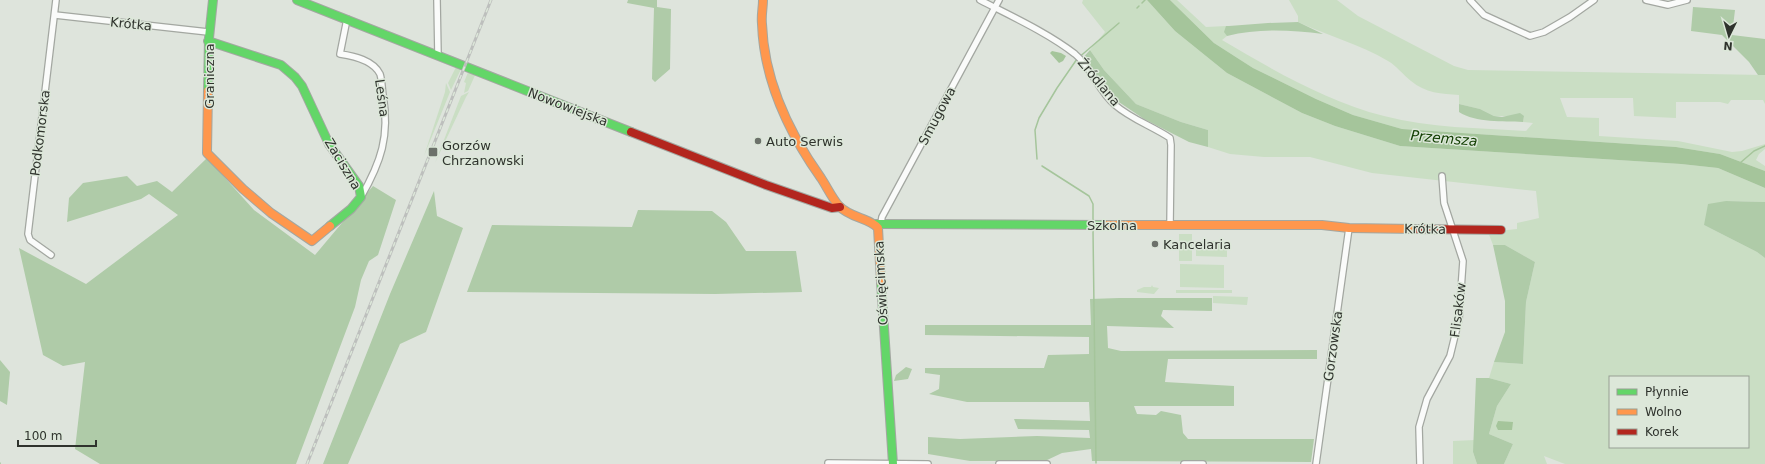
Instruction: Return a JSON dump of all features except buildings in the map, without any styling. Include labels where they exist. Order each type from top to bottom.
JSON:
[{"type":"street","name":"Podkomorska","points":[[51,255],[30,240],[28,234],[56,0]]},
{"type":"street","name":"Graniczna","points":[[207,153],[208,37],[213,0]]},
{"type":"street","name":"Nowowiejska","points":[[297,0],[766,185],[832,208],[840,207]]},
{"type":"street","points":[[437,0],[438,56]]},
{"type":"street","name":"Oświęcimska","points":[[763,0],[762,27],[769,70],[788,122],[816,173],[840,207],[851,215],[878,224],[893,464]]},
{"type":"street","name":"Źródlana","points":[[980,0],[1062,45],[1079,58],[1114,104],[1141,122],[1170,138],[1170,225]]},
{"type":"street","name":"Smugowa","points":[[878,224],[999,0]]},
{"type":"street","points":[[1470,0],[1484,15],[1530,36],[1544,32],[1594,0]]},
{"type":"street","points":[[1646,0],[1668,5],[1688,0]]},
{"type":"street","name":"Krótka","points":[[54,15],[208,37]]},
{"type":"street","name":"Leśna","points":[[347,19],[340,54],[355,56],[364,60],[380,74],[386,112],[385,143],[376,172],[361,197]]},
{"type":"street","name":"Zaciszna","points":[[207,153],[243,189],[271,213],[312,241],[351,209],[361,197],[359,186],[329,144],[302,86],[295,77],[281,65],[208,37]]},
{"type":"street","name":"Flisaków","points":[[1420,464],[1419,427],[1427,400],[1450,356],[1459,320],[1463,261],[1451,230],[1444,204],[1442,176]]},
{"type":"street","name":"Szkolna","points":[[878,224],[1322,225],[1349,228]]},
{"type":"street","name":"Krótka","points":[[1349,228],[1501,230]]},
{"type":"street","name":"Gorzowska","points":[[1316,464],[1349,228]]},
{"type":"street","points":[[828,463],[928,464]]},
{"type":"street","points":[[999,464],[1047,464]]},
{"type":"street","points":[[1184,464],[1203,464]]},
{"type":"shaded area","points":[[628,0],[657,0],[657,7],[671,9],[670,69],[655,82],[652,79],[654,8],[627,3]]},
{"type":"shaded area","points":[[1083,0],[1147,0],[1175,31],[1227,73],[1302,113],[1335,126],[1400,146],[1681,164],[1718,168],[1765,188],[1765,202],[1726,201],[1704,225],[1757,252],[1765,258],[1765,464],[1565,464],[1544,456],[1547,464],[1504,464],[1513,444],[1489,434],[1497,406],[1511,384],[1489,378],[1494,362],[1523,364],[1526,302],[1535,262],[1505,245],[1493,245],[1488,232],[1517,229],[1517,223],[1539,218],[1536,191],[1372,173],[1310,157],[1264,157],[1230,154],[1208,147],[1208,130],[1181,122],[1136,104],[1104,70],[1090,50],[1105,32],[1082,3]]},
{"type":"shaded area","points":[[1170,0],[1177,0],[1206,27],[1226,26],[1227,36],[1222,40],[1300,84],[1362,110],[1419,123],[1526,131],[1533,123],[1523,122],[1524,116],[1494,116],[1480,109],[1459,104],[1459,95],[1440,93],[1416,85],[1391,63],[1377,55],[1298,22],[1298,16],[1289,0],[1337,0],[1358,16],[1454,66],[1468,70],[1765,75],[1765,104],[1763,100],[1731,100],[1728,104],[1720,102],[1676,102],[1676,118],[1634,116],[1633,98],[1560,98],[1567,117],[1599,118],[1599,136],[1678,141],[1732,152],[1742,151],[1765,144],[1765,149],[1759,154],[1756,160],[1765,166],[1765,171],[1720,154],[1676,147],[1402,129],[1353,115],[1316,99],[1253,68],[1214,43]]},
{"type":"shaded area","points":[[1693,7],[1735,10],[1732,35],[1765,39],[1765,75],[1758,75],[1749,62],[1722,35],[1691,31]]},
{"type":"shaded area","points":[[1298,22],[1323,34],[1275,30],[1239,33],[1227,36],[1224,32],[1226,26]]},
{"type":"shaded area","points":[[1090,50],[1104,70],[1136,104],[1181,122],[1208,130],[1208,147],[1189,142],[1144,119],[1107,94],[1082,59]]},
{"type":"shaded area","points":[[457,65],[462,67],[451,90],[448,83]]},
{"type":"shaded area","points":[[469,70],[476,73],[468,91],[464,93],[466,83],[464,82]]},
{"type":"shaded area","points":[[446,83],[450,92],[424,156],[445,92]]},
{"type":"shaded area","points":[[469,92],[466,97],[435,163],[461,96]]},
{"type":"shaded area","points":[[1459,104],[1480,109],[1494,116],[1502,117],[1520,113],[1524,116],[1523,122],[1490,121],[1473,118],[1459,112]]},
{"type":"shaded area","points":[[207,158],[254,210],[315,255],[373,186],[396,200],[378,255],[369,261],[361,280],[355,307],[296,464],[100,464],[75,449],[85,362],[63,366],[43,355],[19,248],[86,284],[178,215],[149,194],[141,199],[67,222],[69,198],[83,183],[127,176],[137,186],[157,181],[172,192]]},
{"type":"shaded area","points":[[434,191],[437,216],[463,228],[426,332],[400,344],[348,464],[323,464],[390,294]]},
{"type":"shaded area","points":[[1726,201],[1765,202],[1765,258],[1757,252],[1704,225],[1708,204]]},
{"type":"shaded area","points":[[638,210],[712,211],[726,222],[746,251],[796,251],[802,292],[715,294],[467,292],[492,225],[632,227]]},
{"type":"shaded area","points":[[1179,234],[1192,234],[1192,261],[1179,261]]},
{"type":"shaded area","points":[[1196,241],[1227,241],[1227,257],[1196,256]]},
{"type":"shaded area","points":[[1493,245],[1505,245],[1535,262],[1526,302],[1523,364],[1494,362],[1505,332],[1505,301]]},
{"type":"shaded area","points":[[1180,264],[1224,265],[1224,288],[1180,287]]},
{"type":"shaded area","points":[[1152,285],[1153,287],[1159,288],[1154,294],[1137,292],[1137,290],[1144,287],[1151,287]]},
{"type":"shaded area","points":[[1176,290],[1232,290],[1232,293],[1176,293]]},
{"type":"shaded area","points":[[1213,296],[1248,297],[1247,305],[1213,303]]},
{"type":"shaded area","points":[[1212,298],[1212,311],[1163,310],[1161,316],[1174,328],[1107,326],[1108,348],[1121,351],[1317,350],[1317,359],[1168,359],[1165,382],[1234,386],[1234,406],[1134,406],[1137,414],[1156,415],[1161,411],[1181,415],[1183,433],[1188,439],[1314,439],[1311,462],[1092,461],[1091,449],[1062,453],[1045,461],[970,461],[928,454],[928,437],[960,439],[1037,436],[1090,438],[1089,430],[1018,429],[1014,419],[1090,421],[1089,402],[967,402],[929,394],[939,389],[940,375],[925,373],[925,368],[1044,368],[1048,355],[1089,354],[1089,337],[925,335],[925,325],[1091,325],[1090,299]]},
{"type":"shaded area","points":[[0,360],[10,372],[7,405],[0,401]]},
{"type":"shaded area","points":[[906,367],[912,369],[908,379],[894,381],[896,375]]},
{"type":"shaded area","points":[[1476,378],[1489,378],[1511,384],[1497,406],[1489,434],[1513,444],[1504,464],[1477,464],[1473,452]]},
{"type":"shaded area","points":[[1475,440],[1473,452],[1477,464],[1453,464],[1453,441]]},
{"type":"water","name":"Przemsza","points":[[1147,0],[1170,0],[1214,43],[1253,68],[1316,99],[1353,115],[1402,129],[1676,147],[1720,154],[1765,171],[1765,188],[1718,168],[1681,164],[1400,146],[1335,126],[1302,113],[1227,73],[1175,31]]},
{"type":"water","points":[[1052,51],[1066,56],[1063,61],[1059,63],[1050,53]]},
{"type":"water","points":[[1498,421],[1513,422],[1512,430],[1498,430],[1496,426]]},
{"type":"waterway","points":[[1142,3],[1145,0]]},
{"type":"waterway","points":[[1037,159],[1035,130],[1039,118],[1057,88],[1077,59],[1119,23]]},
{"type":"waterway","points":[[1740,163],[1754,151],[1765,146]]},
{"type":"waterway","points":[[1042,166],[1089,196],[1093,204],[1093,221]]},
{"type":"waterway","points":[[1093,230],[1096,463]]},
{"type":"railway","points":[[307,464],[491,0]]},
{"type":"traffic: fast","points":[[208,91],[209,38],[213,0]]},
{"type":"traffic: fast","points":[[297,0],[631,132]]},
{"type":"traffic: fast","points":[[208,41],[281,65],[295,77],[302,86],[329,144],[359,186],[361,197],[351,209],[330,226]]},
{"type":"traffic: fast","points":[[875,224],[1107,225]]},
{"type":"traffic: fast","points":[[881,282],[893,464]]},
{"type":"traffic: slow","points":[[763,0],[762,21],[764,45],[773,85],[780,105],[809,161],[836,203],[849,213],[870,222],[878,228],[881,282]]},
{"type":"traffic: slow","points":[[208,91],[207,153],[243,189],[271,213],[312,241],[330,226]]},
{"type":"traffic: slow","points":[[1107,225],[1322,225],[1349,228],[1417,229]]},
{"type":"traffic: jam","points":[[631,132],[766,185],[832,208],[840,207]]},
{"type":"traffic: jam","points":[[1417,229],[1501,230]]},
{"type":"place","name":"Auto Serwis","points":[[758,141]]},
{"type":"place","name":"Gorzów Chrzanowski","points":[[433,152]]},
{"type":"place","name":"Kancelaria","points":[[1155,244]]}]
